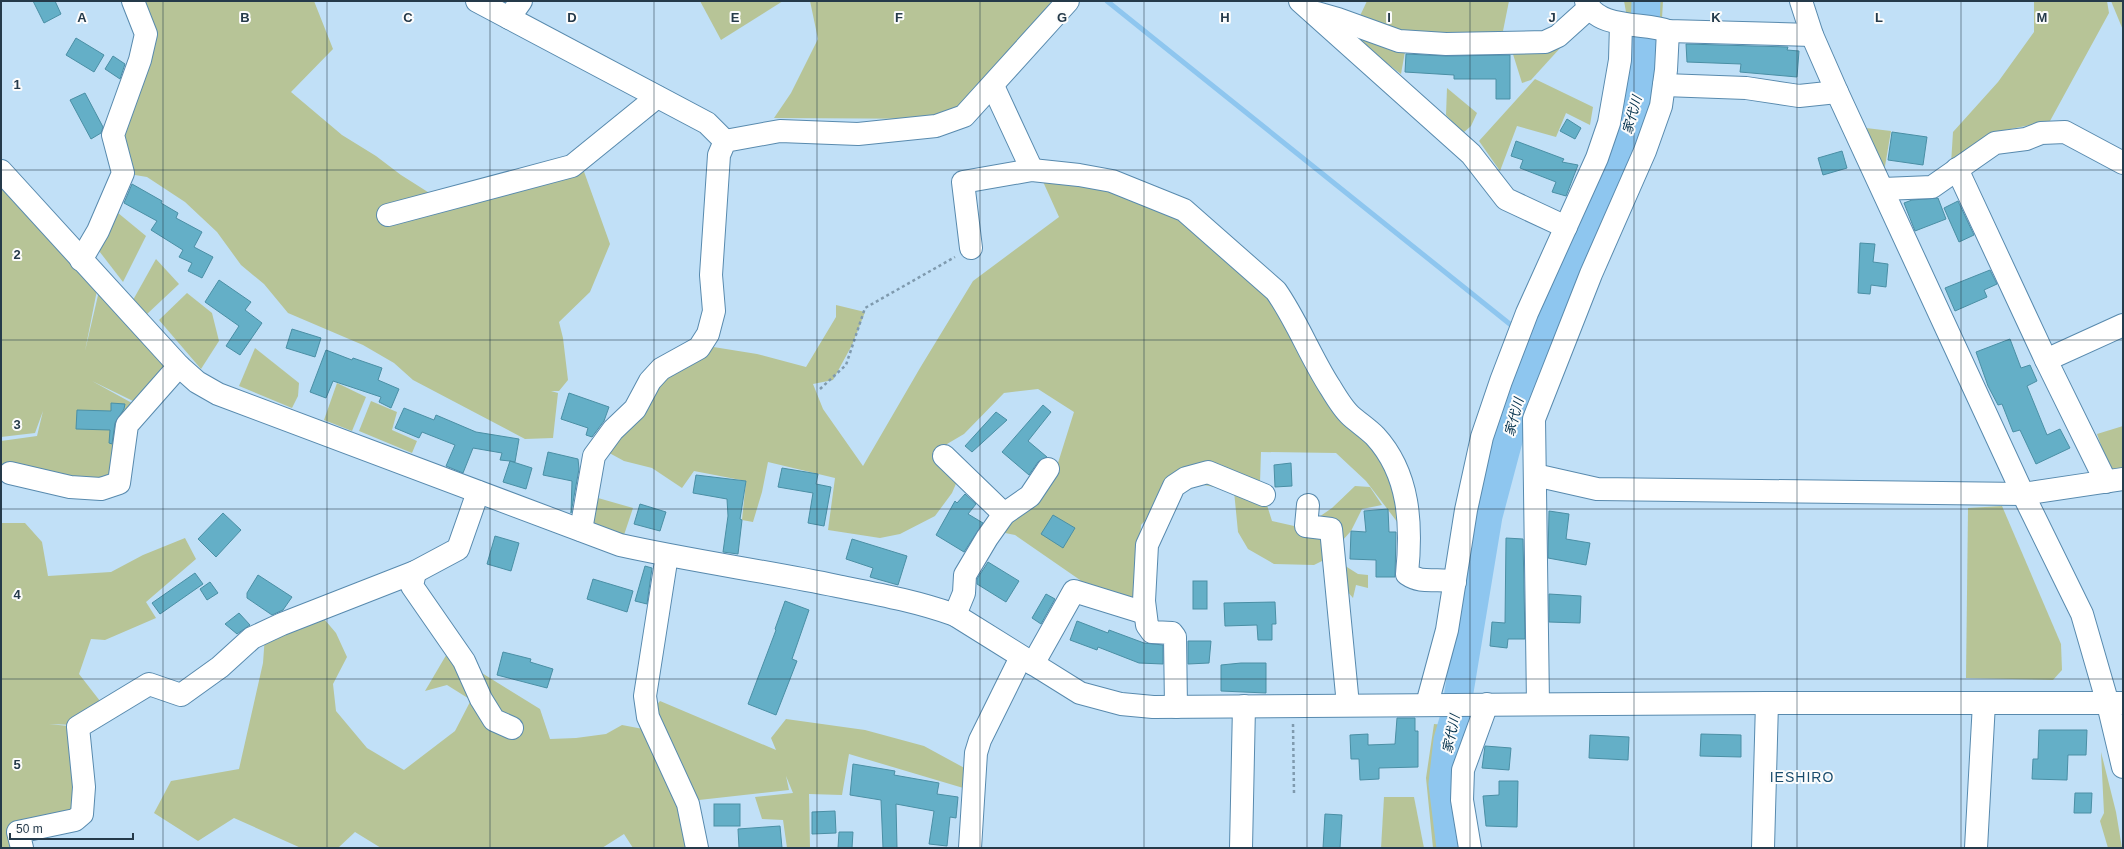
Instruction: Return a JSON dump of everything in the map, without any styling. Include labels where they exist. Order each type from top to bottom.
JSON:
[{"type":"street","points":[[81,260],[98,231],[123,173],[113,135],[140,60],[146,34],[133,1]]},
{"type":"street","points":[[477,1],[515,9],[657,97],[706,123],[725,141]]},
{"type":"street","points":[[725,141],[780,131],[858,134],[936,126],[964,116],[993,86],[1067,1]]},
{"type":"street","points":[[1801,1],[1812,35],[1837,92],[2024,494],[2082,614],[2116,704],[2123,767]]},
{"type":"street","points":[[1306,6],[1398,41],[1446,44],[1545,42],[1558,36],[1587,5],[1607,19],[1627,25],[1664,30],[1812,35]]},
{"type":"street","points":[[1306,6],[1471,154],[1506,199],[1566,227]]},
{"type":"street","points":[[1432,704],[1447,630],[1466,510],[1482,437],[1501,381],[1527,313],[1597,158],[1609,123],[1627,25]]},
{"type":"street","points":[[1538,704],[1534,418],[1591,274],[1645,151],[1661,106],[1664,85],[1664,30]]},
{"type":"street","points":[[1664,85],[1746,88],[1800,96],[1837,92]]},
{"type":"street","points":[[993,86],[1032,170]]},
{"type":"street","points":[[388,216],[572,166],[657,97]]},
{"type":"street","points":[[1883,189],[1932,187],[1995,143],[2026,139],[2041,133],[2065,132],[2123,163]]},
{"type":"street","points":[[581,530],[594,456],[613,430],[635,409],[650,380],[664,366],[700,348],[708,334],[714,311],[712,276],[719,155],[725,141]]},
{"type":"street","points":[[1535,474],[1596,489],[2024,494],[2114,481],[2046,360],[1957,169]]},
{"type":"street","points":[[971,248],[963,182],[1032,170],[1079,175],[1112,181],[1184,210],[1276,291],[1287,307],[1330,387],[1350,415],[1375,436],[1389,456],[1402,480],[1408,508],[1410,549],[1408,574],[1417,580],[1445,579],[1455,582]]},
{"type":"street","points":[[1,171],[179,366],[197,382],[218,394],[620,544],[667,555],[922,603],[955,615],[1067,686],[1093,698],[1121,704],[1176,707],[1432,704],[2116,704]]},
{"type":"street","points":[[2046,360],[2123,325]]},
{"type":"street","points":[[10,473],[70,487],[101,488],[119,483],[127,425],[179,366]]},
{"type":"street","points":[[944,456],[1004,514]]},
{"type":"street","points":[[955,615],[964,593],[965,575],[987,538],[1004,514],[1030,496],[1048,469]]},
{"type":"street","points":[[1176,707],[1176,637],[1172,633],[1152,632],[1147,625],[1144,601],[1147,545],[1174,486],[1186,478],[1208,472],[1264,495]]},
{"type":"street","points":[[22,848],[18,832],[75,820],[82,814],[84,787],[78,727],[149,684],[181,695],[220,666],[252,638],[415,572],[458,549],[478,492]]},
{"type":"street","points":[[1308,504],[1306,526],[1330,529],[1348,705]]},
{"type":"street","points":[[667,555],[645,696],[648,717],[688,804],[697,848]]},
{"type":"street","points":[[415,572],[412,586],[464,661],[494,720],[512,728]]},
{"type":"street","points":[[970,848],[976,754],[980,740],[1027,660],[1074,591],[1146,613]]},
{"type":"street","points":[[1763,848],[1767,703]]},
{"type":"street","points":[[1470,848],[1462,800],[1463,770],[1481,704]]},
{"type":"street","points":[[1976,848],[1984,704]]},
{"type":"street","points":[[1241,848],[1244,706]]},
{"type":"path","points":[[820,389],[846,365],[865,308],[971,248]]},
{"type":"path","points":[[1292,705],[1294,793]]},
{"type":"green space","points":[[136,1],[314,1],[333,49],[291,92],[342,135],[376,156],[401,175],[442,201],[582,166],[610,244],[590,292],[559,322],[563,338],[568,380],[559,391],[551,391],[558,393],[553,438],[525,439],[413,380],[394,363],[363,345],[288,313],[264,284],[241,265],[217,232],[185,202],[147,177],[123,173],[113,135],[146,34]]},
{"type":"green space","points":[[700,1],[783,1],[721,40]]},
{"type":"green space","points":[[810,1],[1050,1],[1054,4],[955,119],[774,118],[791,93],[818,39]]},
{"type":"green space","points":[[1367,1],[1509,1],[1502,36],[1408,39],[1358,20]]},
{"type":"green space","points":[[1624,1],[1663,1],[1662,19],[1630,34]]},
{"type":"green space","points":[[2034,1],[2107,1],[2109,13],[2050,121],[1991,133],[1951,164],[1953,132],[1998,82],[2034,32]]},
{"type":"green space","points":[[2111,1],[2123,1],[2123,30]]},
{"type":"green space","points":[[1332,22],[1406,46],[1401,74]]},
{"type":"green space","points":[[1582,24],[1531,80],[1522,83],[1512,51]]},
{"type":"green space","points":[[1535,79],[1593,107],[1590,125],[1566,113],[1556,137],[1517,126],[1500,171],[1479,141]]},
{"type":"green space","points":[[1447,88],[1477,113],[1471,126],[1463,133],[1446,115]]},
{"type":"green space","points":[[1866,128],[1891,131],[1884,172]]},
{"type":"green space","points":[[1040,175],[1129,188],[1184,210],[1253,275],[1402,480],[1398,523],[1366,481],[1336,453],[1261,452],[1260,483],[1272,521],[1303,528],[1332,508],[1355,486],[1370,487],[1382,505],[1362,509],[1351,531],[1326,559],[1314,565],[1274,564],[1248,549],[1238,532],[1234,491],[1194,483],[1187,477],[1141,525],[1137,605],[1083,588],[1080,580],[1015,535],[1000,532],[1057,466],[1074,412],[1038,389],[1004,393],[964,434],[947,444],[948,452],[961,472],[952,493],[935,516],[900,534],[880,538],[828,530],[835,478],[768,462],[762,492],[753,522],[742,520],[746,481],[694,471],[682,488],[652,468],[624,461],[602,449],[640,401],[701,345],[757,354],[806,367],[836,317],[836,305],[865,312],[852,345],[833,380],[813,384],[823,409],[863,466],[973,281],[1059,217]]},
{"type":"green space","points":[[1,181],[98,285],[85,351],[99,291],[105,302],[168,368],[133,401],[92,381],[141,408],[119,483],[1,473],[1,441],[37,436],[43,411],[35,433],[1,437]]},
{"type":"green space","points":[[112,208],[146,236],[123,282],[96,247]]},
{"type":"green space","points":[[156,259],[179,284],[146,315],[133,300]]},
{"type":"green space","points":[[187,293],[212,313],[219,341],[201,369],[159,320]]},
{"type":"green space","points":[[255,348],[299,383],[298,396],[292,408],[239,386]]},
{"type":"green space","points":[[337,383],[366,397],[352,431],[324,420]]},
{"type":"green space","points":[[371,401],[397,412],[392,430],[417,441],[412,453],[359,431]]},
{"type":"green space","points":[[2123,426],[2123,469],[2110,471],[2097,434]]},
{"type":"green space","points":[[598,498],[633,508],[624,535],[591,527]]},
{"type":"green space","points":[[2002,506],[2061,644],[2062,670],[2053,680],[1966,678],[1968,508]]},
{"type":"green space","points":[[1,523],[25,523],[42,542],[48,576],[111,572],[143,555],[185,538],[196,559],[146,602],[156,618],[105,640],[91,639],[79,674],[107,710],[75,725],[49,724],[78,727],[85,814],[18,832],[22,848],[1,848]]},
{"type":"green space","points":[[1339,562],[1358,574],[1368,575],[1368,588],[1356,585],[1353,598],[1341,584]]},
{"type":"green space","points":[[319,613],[336,633],[347,657],[333,684],[336,711],[367,748],[404,770],[455,731],[471,700],[447,685],[425,691],[448,652],[540,709],[550,739],[576,738],[606,734],[622,725],[643,729],[683,803],[691,848],[633,848],[624,834],[602,848],[381,848],[355,832],[338,848],[301,848],[234,818],[198,841],[154,813],[171,781],[239,769],[263,663],[265,635]]},
{"type":"green space","points":[[660,701],[776,750],[771,738],[786,719],[865,730],[924,746],[970,771],[970,790],[849,754],[842,795],[809,794],[810,848],[787,848],[783,820],[762,819],[755,797],[793,793],[786,776],[789,790],[699,800],[679,768],[653,709]]},
{"type":"green space","points":[[1434,724],[1444,725],[1443,764],[1458,770],[1459,848],[1433,848],[1426,778]]},
{"type":"green space","points":[[2101,752],[2116,812],[2122,848],[2108,848],[2100,821],[2104,813]]},
{"type":"green space","points":[[1384,797],[1414,797],[1424,848],[1381,848]]},
{"type":"building","points":[[33,1],[55,1],[61,14],[44,23]]},
{"type":"building","points":[[76,38],[104,55],[94,72],[66,55]]},
{"type":"building","points":[[1686,44],[1788,47],[1787,50],[1799,51],[1797,77],[1740,72],[1741,64],[1687,62]]},
{"type":"building","points":[[1406,54],[1446,56],[1510,55],[1510,99],[1496,99],[1496,79],[1454,79],[1454,75],[1405,72]]},
{"type":"building","points":[[113,56],[125,64],[120,79],[105,69]]},
{"type":"building","points":[[85,93],[103,127],[101,133],[91,139],[70,100]]},
{"type":"building","points":[[1567,119],[1581,128],[1575,139],[1560,131]]},
{"type":"building","points":[[1892,132],[1927,137],[1923,165],[1888,160]]},
{"type":"building","points":[[1516,141],[1564,159],[1562,162],[1578,165],[1566,196],[1552,192],[1556,182],[1520,168],[1523,160],[1511,156]]},
{"type":"building","points":[[1842,151],[1847,168],[1823,175],[1818,158]]},
{"type":"building","points":[[132,184],[162,201],[161,203],[178,213],[176,218],[202,232],[194,247],[213,257],[202,278],[188,271],[192,263],[179,257],[183,250],[151,230],[157,221],[124,203]]},
{"type":"building","points":[[1938,198],[1946,219],[1915,231],[1904,203],[1912,200]]},
{"type":"building","points":[[1958,201],[1974,235],[1959,242],[1944,208]]},
{"type":"building","points":[[1860,243],[1875,244],[1873,262],[1888,264],[1886,287],[1871,285],[1870,294],[1858,293]]},
{"type":"building","points":[[1990,270],[1997,284],[1984,290],[1987,297],[1955,311],[1945,288]]},
{"type":"building","points":[[219,280],[251,302],[245,310],[262,323],[240,355],[226,346],[239,326],[205,302]]},
{"type":"building","points":[[292,329],[321,338],[315,357],[286,348]]},
{"type":"building","points":[[2010,339],[2021,368],[2030,365],[2037,381],[2027,386],[2047,435],[2060,429],[2070,448],[2036,464],[2020,430],[2013,432],[2002,404],[1998,405],[1988,386],[1976,352]]},
{"type":"building","points":[[326,350],[352,360],[353,358],[382,368],[378,380],[399,389],[391,408],[379,402],[381,397],[333,381],[326,398],[310,392]]},
{"type":"building","points":[[569,393],[609,407],[604,421],[592,437],[586,435],[588,428],[561,419]]},
{"type":"building","points":[[111,403],[125,404],[124,409],[115,423],[112,444],[109,443],[110,430],[76,429],[77,410],[111,411]]},
{"type":"building","points":[[1043,405],[1051,412],[1028,441],[1047,457],[1038,462],[1029,475],[1002,452]]},
{"type":"building","points":[[404,408],[434,420],[436,415],[476,432],[519,439],[515,462],[500,460],[502,453],[473,448],[463,473],[446,466],[455,445],[422,432],[419,438],[395,428]]},
{"type":"building","points":[[996,412],[1007,420],[972,452],[965,446]]},
{"type":"building","points":[[548,452],[578,459],[579,469],[571,513],[572,481],[543,475]]},
{"type":"building","points":[[510,461],[532,468],[526,489],[503,482]]},
{"type":"building","points":[[1291,463],[1292,486],[1275,487],[1274,465]]},
{"type":"building","points":[[782,468],[818,474],[816,484],[831,487],[824,526],[808,523],[813,493],[778,487]]},
{"type":"building","points":[[696,475],[746,481],[740,519],[742,520],[738,554],[723,552],[728,516],[727,499],[693,493]]},
{"type":"building","points":[[965,494],[976,504],[968,514],[983,523],[964,552],[936,535],[955,501],[957,503]]},
{"type":"building","points":[[640,504],[666,512],[660,531],[634,524]]},
{"type":"building","points":[[1388,509],[1389,532],[1396,532],[1395,577],[1376,577],[1376,560],[1350,559],[1351,531],[1366,532],[1364,511]]},
{"type":"building","points":[[1549,511],[1569,514],[1566,539],[1590,543],[1586,565],[1548,558]]},
{"type":"building","points":[[223,513],[241,530],[216,557],[198,539]]},
{"type":"building","points":[[1053,515],[1075,528],[1063,548],[1041,534]]},
{"type":"building","points":[[495,536],[519,543],[511,571],[487,564]]},
{"type":"building","points":[[1506,538],[1523,539],[1525,639],[1508,639],[1507,648],[1490,646],[1492,622],[1505,623]]},
{"type":"building","points":[[852,539],[907,556],[898,585],[870,577],[873,568],[846,559]]},
{"type":"building","points":[[988,562],[1019,581],[1006,602],[977,584],[977,579]]},
{"type":"building","points":[[645,566],[652,568],[647,604],[635,601]]},
{"type":"building","points":[[195,573],[203,584],[160,614],[152,603]]},
{"type":"building","points":[[258,575],[292,597],[283,610],[272,615],[247,598],[247,593]]},
{"type":"building","points":[[593,579],[633,591],[627,612],[587,599]]},
{"type":"building","points":[[1193,581],[1207,581],[1207,609],[1193,609]]},
{"type":"building","points":[[210,582],[218,593],[207,600],[200,589]]},
{"type":"building","points":[[1046,594],[1055,599],[1041,624],[1032,618]]},
{"type":"building","points":[[1549,594],[1581,596],[1580,623],[1549,622]]},
{"type":"building","points":[[785,601],[809,610],[792,659],[797,661],[776,715],[748,704],[776,630],[775,629]]},
{"type":"building","points":[[1275,602],[1276,624],[1272,624],[1272,640],[1258,640],[1257,625],[1225,626],[1224,603]]},
{"type":"building","points":[[239,613],[250,625],[237,634],[225,624]]},
{"type":"building","points":[[1077,621],[1108,633],[1109,630],[1144,643],[1163,645],[1163,664],[1139,663],[1098,647],[1097,650],[1070,640]]},
{"type":"building","points":[[1188,641],[1211,641],[1209,663],[1188,664]]},
{"type":"building","points":[[503,652],[531,659],[530,662],[553,669],[547,688],[497,675]]},
{"type":"building","points":[[1266,663],[1266,693],[1221,691],[1221,665]]},
{"type":"building","points":[[1397,718],[1415,718],[1415,731],[1418,731],[1418,767],[1379,768],[1379,779],[1360,780],[1359,759],[1351,759],[1350,735],[1368,734],[1368,745],[1395,744]]},
{"type":"building","points":[[2039,730],[2087,730],[2086,755],[2068,755],[2067,780],[2032,779],[2033,759],[2038,759]]},
{"type":"building","points":[[1701,734],[1741,735],[1741,757],[1700,756]]},
{"type":"building","points":[[1590,735],[1629,737],[1628,760],[1589,758]]},
{"type":"building","points":[[1485,746],[1511,748],[1509,770],[1482,768]]},
{"type":"building","points":[[853,764],[895,771],[894,775],[939,783],[937,794],[958,797],[956,818],[950,817],[947,846],[929,844],[934,811],[896,804],[897,848],[883,848],[881,800],[850,795]]},
{"type":"building","points":[[1499,781],[1518,781],[1517,827],[1486,826],[1483,796],[1499,795]]},
{"type":"building","points":[[2075,793],[2092,793],[2091,813],[2074,813]]},
{"type":"building","points":[[714,804],[740,804],[740,826],[714,826]]},
{"type":"building","points":[[835,811],[836,833],[812,834],[812,812]]},
{"type":"building","points":[[1325,814],[1342,815],[1340,848],[1323,848]]},
{"type":"building","points":[[780,826],[782,848],[739,848],[738,829]]},
{"type":"building","points":[[839,832],[853,832],[852,848],[838,848]]},
{"type":"waterway","points":[[1107,1],[1511,325]]},
{"type":"waterway","name":"家代川","points":[[1451,848],[1443,784],[1448,740],[1455,716],[1488,516],[1521,392],[1541,339],[1623,146],[1639,94],[1644,55],[1646,1]]},
{"type":"waterway","points":[[1529,335],[1541,339]]},
{"type":"district","name":"IESHIRO","points":[[1802,777]]}]
